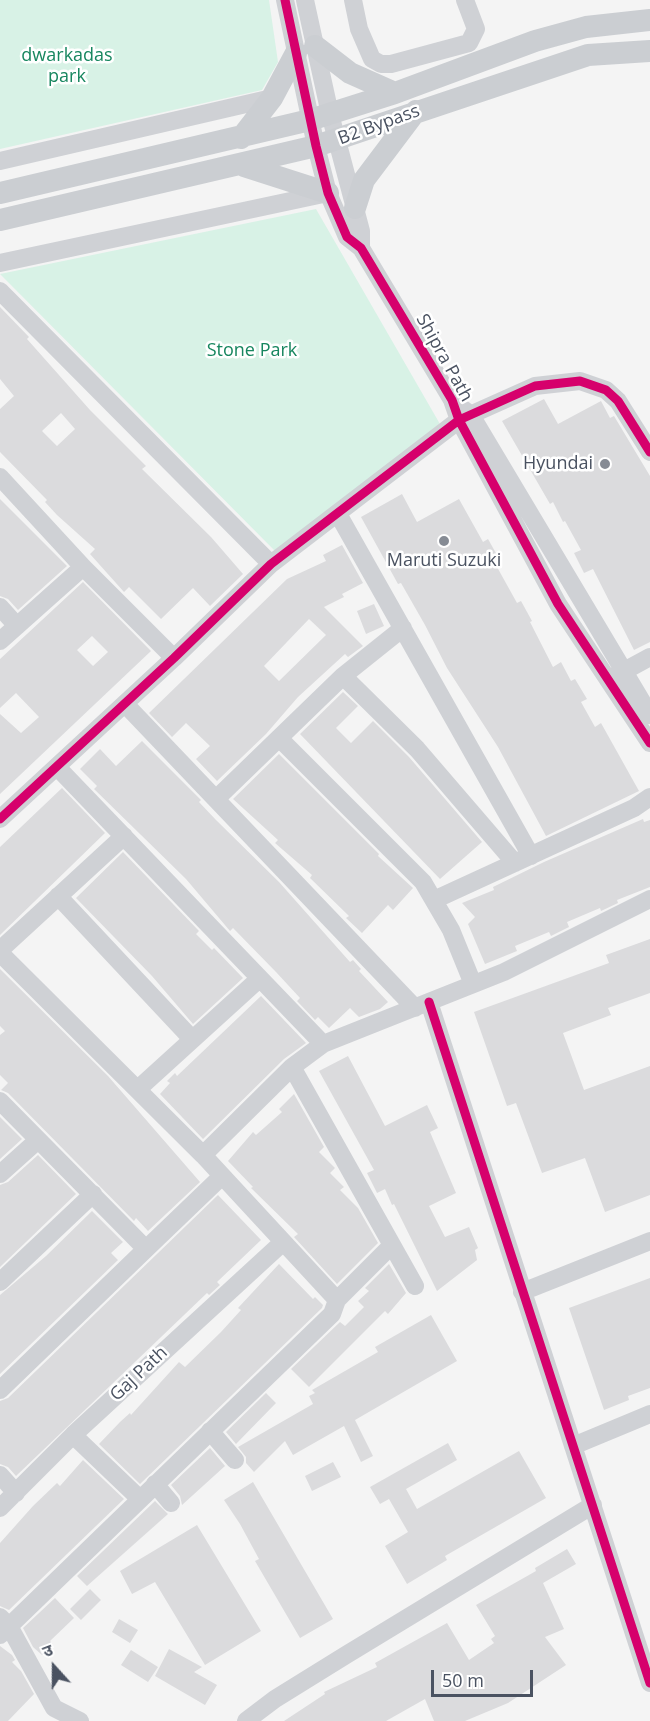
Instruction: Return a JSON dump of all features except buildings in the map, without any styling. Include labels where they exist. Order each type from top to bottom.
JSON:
[{"type":"main road","points":[[0,193],[241,138],[320,117],[395,93],[535,41],[586,27],[650,20]]},
{"type":"main road","points":[[241,138],[305,50],[395,93]]},
{"type":"main road","name":"B2 Bypass","points":[[0,219],[242,165],[327,143],[416,111],[588,55],[650,51]]},
{"type":"main road","points":[[355,208],[364,180],[416,111]]},
{"type":"main road","points":[[242,165],[328,193]]},
{"type":"street","name":"Shipra Path","points":[[285,0],[305,50],[327,143],[355,208],[361,231],[361,248]]},
{"type":"street","points":[[305,0],[305,50]]},
{"type":"street","points":[[353,0],[359,29],[372,59],[381,64],[391,64],[470,43],[476,29],[465,0]]},
{"type":"street","points":[[0,160],[272,98]]},
{"type":"street","name":"Shipra Path","points":[[327,143],[328,193],[347,237],[361,248],[452,400],[465,417],[558,604],[650,743]]},
{"type":"street","points":[[255,209],[270,196],[272,189],[267,172]]},
{"type":"street","points":[[0,263],[328,193]]},
{"type":"street","points":[[0,291],[271,564]]},
{"type":"street","points":[[0,819],[174,658],[271,564],[465,417],[535,386],[580,381],[606,390],[618,400],[650,452]]},
{"type":"street","points":[[465,417],[625,671],[650,715]]},
{"type":"street","points":[[0,477],[83,567],[174,658]]},
{"type":"street","points":[[338,514],[403,628],[523,860]]},
{"type":"street","points":[[0,641],[83,567]]},
{"type":"street","points":[[0,607],[17,626]]},
{"type":"street","points":[[217,798],[343,676],[403,628]]},
{"type":"street","points":[[609,680],[650,657]]},
{"type":"street","points":[[343,676],[417,749],[523,860]]},
{"type":"street","points":[[125,704],[422,1005],[522,1292],[649,1678]]},
{"type":"street","points":[[279,738],[423,882],[451,930],[473,984]]},
{"type":"street","points":[[57,767],[323,1044]]},
{"type":"street","points":[[434,900],[634,808],[650,797]]},
{"type":"street","points":[[124,836],[0,951],[203,1155],[337,1300]]},
{"type":"street","points":[[58,896],[192,1039]]},
{"type":"street","points":[[203,1155],[292,1067],[323,1044],[504,972],[650,899]]},
{"type":"street","points":[[138,1089],[259,978]]},
{"type":"street","points":[[292,1067],[414,1286]]},
{"type":"street","points":[[0,1101],[146,1249]]},
{"type":"street","points":[[0,1174],[38,1140]]},
{"type":"street","points":[[0,1390],[221,1177]]},
{"type":"street","points":[[0,1282],[93,1194]]},
{"type":"street","points":[[522,1292],[650,1241]]},
{"type":"street","name":"Gaj Path","points":[[0,1508],[73,1435],[282,1243]]},
{"type":"street","points":[[80,1721],[54,1708],[3,1626],[140,1499],[332,1314],[337,1300],[392,1245]]},
{"type":"street","points":[[573,1446],[650,1414]]},
{"type":"street","points":[[210,1431],[236,1460]]},
{"type":"street","points":[[73,1435],[140,1499]]},
{"type":"street","points":[[0,1475],[16,1493]]},
{"type":"street","points":[[155,1484],[171,1503]]},
{"type":"street","points":[[246,1721],[275,1699],[593,1505]]},
{"type":"green space","name":"dwarkadas park","points":[[0,0],[269,0],[278,62],[262,90],[0,149]]},
{"type":"green space","name":"Stone Park","points":[[316,209],[444,431],[275,551],[0,274]]},
{"type":"cycle path","points":[[285,0],[328,193],[347,237],[361,248],[452,400],[459,420],[558,604],[650,743]]},
{"type":"cycle path","points":[[0,819],[174,658],[271,564],[459,420],[535,386],[580,381],[606,390],[618,401],[650,452]]},
{"type":"cycle path","points":[[429,1002],[650,1683]]},
{"type":"place","name":"Hyundai","points":[[605,464]]},
{"type":"place","name":"Maruti Suzuki","points":[[444,541]]}]
